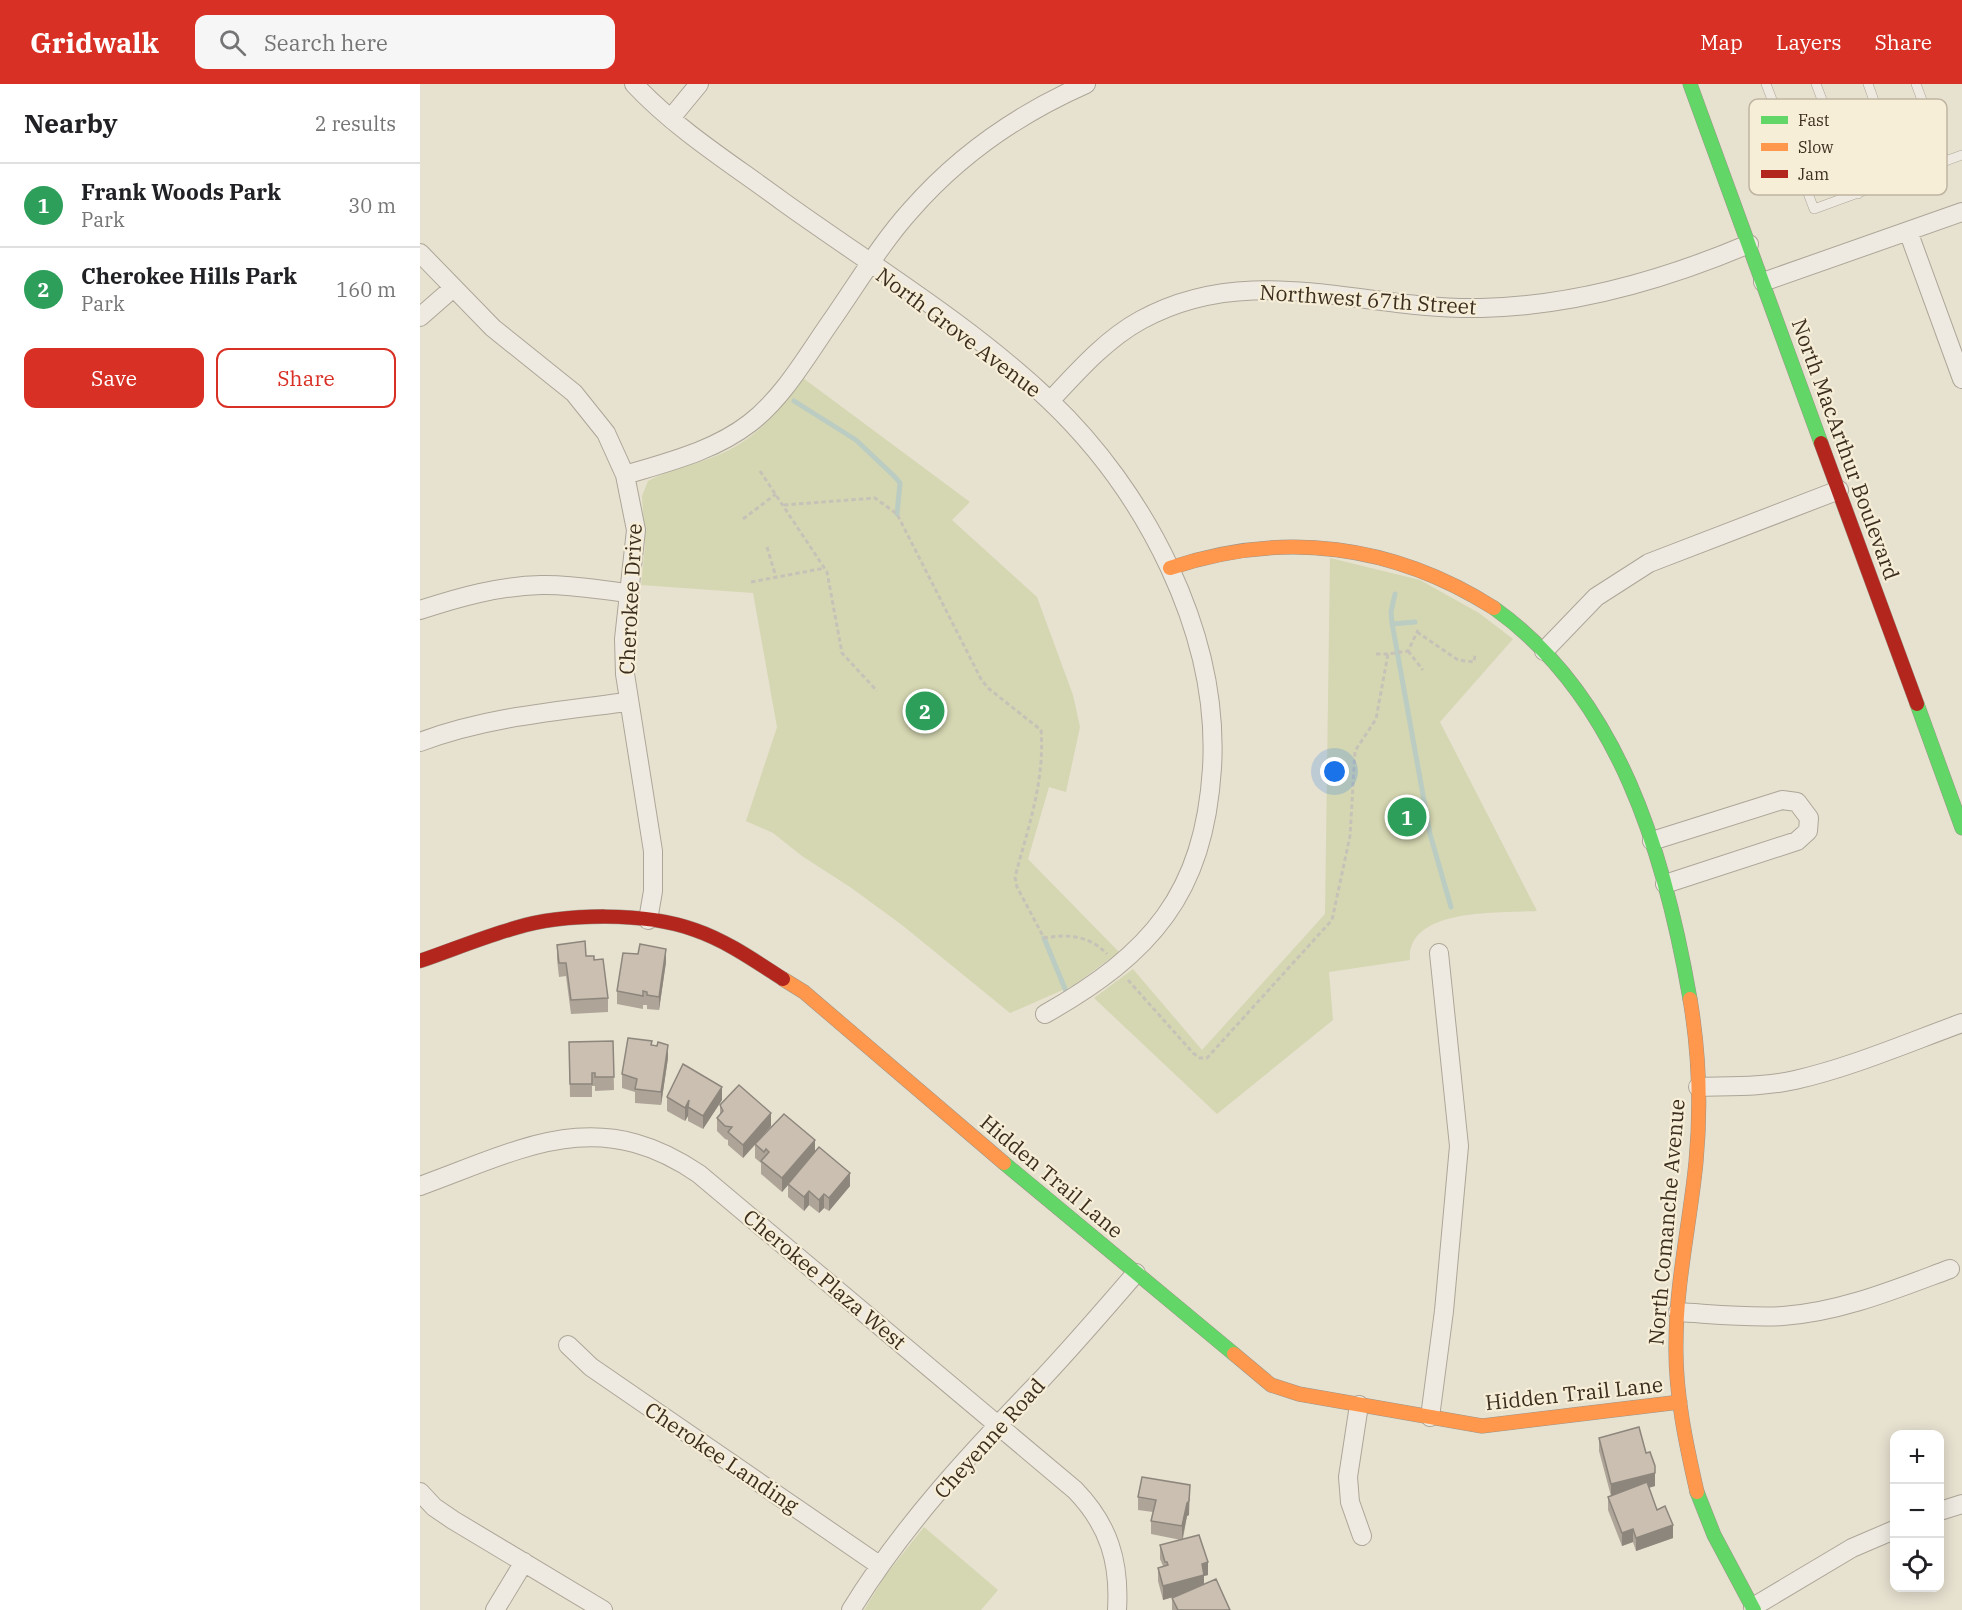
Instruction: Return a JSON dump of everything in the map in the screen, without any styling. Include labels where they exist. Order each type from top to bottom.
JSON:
[{"type":"street","name":"North Grove Avenue","points":[[634,84],[671,118],[996,354],[1050,401],[1108,469],[1154,537],[1170,568],[1195,632],[1204,673],[1211,728],[1210,796],[1193,866],[1182,889],[1152,934],[1119,967],[1045,1014]]},
{"type":"street","points":[[671,118],[699,84]]},
{"type":"street","points":[[625,475],[716,445],[752,422],[782,390],[909,212],[968,154],[1047,101],[1086,84]]},
{"type":"street","name":"North MacArthur Boulevard","points":[[1690,84],[1962,828]]},
{"type":"street","points":[[1763,282],[1962,212]]},
{"type":"street","points":[[1908,231],[1962,379]]},
{"type":"street","name":"Northwest 67th Street","points":[[1050,401],[1114,338],[1142,320],[1201,297],[1236,290],[1268,289],[1304,290],[1405,305],[1479,308],[1530,306],[1600,294],[1644,282],[1714,259],[1749,244]]},
{"type":"street","name":"Cherokee Drive","points":[[420,252],[452,289],[518,351],[574,393],[606,433],[625,475],[636,530],[624,656],[627,702],[653,851],[653,891],[648,920]]},
{"type":"street","points":[[420,317],[452,289]]},
{"type":"street","points":[[1544,651],[1596,597],[1649,563],[1839,490]]},
{"type":"street","name":"North Comanche Avenue","points":[[1170,568],[1213,554],[1272,546],[1321,546],[1373,555],[1420,570],[1471,595],[1519,628],[1544,651],[1585,701],[1601,727],[1620,763],[1652,841],[1676,925],[1691,1006],[1698,1087],[1695,1171],[1678,1312],[1676,1373],[1700,1506],[1726,1562],[1754,1609]]},
{"type":"street","points":[[420,610],[481,592],[515,586],[573,586],[629,592]]},
{"type":"street","points":[[420,742],[472,726],[627,702]]},
{"type":"street","points":[[1652,841],[1782,800],[1797,802],[1809,818],[1808,831],[1797,841],[1665,884]]},
{"type":"street","name":"Hidden Trail Lane","points":[[420,961],[517,927],[572,918],[609,917],[648,920],[694,929],[729,945],[784,977],[874,1050],[1026,1182],[1271,1385],[1292,1392],[1482,1426],[1680,1402]]},
{"type":"street","points":[[1430,1417],[1444,1311],[1459,1146],[1439,953]]},
{"type":"street","points":[[1698,1087],[1754,1086],[1793,1080],[1832,1070],[1962,1023]]},
{"type":"street","name":"Cherokee Plaza West","points":[[420,1186],[526,1147],[570,1136],[611,1138],[659,1150],[699,1174],[1075,1490],[1100,1520],[1114,1552],[1117,1570],[1117,1610]]},
{"type":"street","points":[[1678,1312],[1784,1316],[1827,1309],[1875,1297],[1950,1269]]},
{"type":"street","name":"Cheyenne Road","points":[[851,1610],[879,1565],[998,1424],[1136,1274]]},
{"type":"street","name":"Cherokee Landing","points":[[568,1345],[591,1367],[879,1565]]},
{"type":"street","points":[[1359,1404],[1348,1477],[1350,1502],[1362,1536]]},
{"type":"street","points":[[420,1492],[453,1520],[603,1610]]},
{"type":"street","points":[[1944,1510],[1962,1504]]},
{"type":"street","points":[[1754,1609],[1852,1548],[1890,1532]]},
{"type":"street","points":[[495,1610],[524,1562]]},
{"type":"lane","points":[[1766,84],[1772,99]]},
{"type":"lane","points":[[1816,84],[1822,99]]},
{"type":"lane","points":[[1868,84],[1873,99]]},
{"type":"lane","points":[[1916,84],[1922,99]]},
{"type":"lane","points":[[1947,161],[1962,155]]},
{"type":"lane","points":[[1809,195],[1814,209],[1854,195]]},
{"type":"path","points":[[760,471],[825,568],[842,653],[877,691]]},
{"type":"path","points":[[742,519],[776,494]]},
{"type":"path","points":[[784,506],[875,498],[897,514],[981,678],[988,688],[1041,730],[1040,784],[1015,877],[1017,887],[1044,938],[1063,935],[1085,939],[1102,949],[1193,1053],[1200,1058],[1207,1058],[1332,920],[1350,836],[1355,751],[1376,719],[1390,654]]},
{"type":"path","points":[[767,547],[776,577]]},
{"type":"path","points":[[751,582],[825,568]]},
{"type":"path","points":[[1406,651],[1417,631],[1458,660],[1474,662],[1474,656]]},
{"type":"path","points":[[1377,654],[1406,651]]},
{"type":"path","points":[[1406,651],[1423,670]]},
{"type":"green space","points":[[803,378],[970,502],[952,520],[1037,597],[1073,695],[1080,727],[1066,792],[1049,787],[1028,859],[1119,952],[1074,985],[1010,1013],[902,925],[850,887],[802,856],[773,833],[746,821],[777,727],[753,593],[641,585],[645,545],[642,496],[648,481],[718,455],[744,441],[776,413]]},
{"type":"green space","points":[[1330,558],[1420,580],[1479,613],[1513,639],[1440,722],[1537,911],[1458,916],[1423,930],[1413,943],[1410,960],[1329,972],[1333,1020],[1217,1114],[1094,998],[1133,969],[1202,1050],[1325,914]]},
{"type":"green space","points":[[924,1527],[998,1590],[981,1610],[864,1610],[885,1576]]},
{"type":"building","points":[[585,941],[586,956],[594,956],[594,960],[603,959],[608,998],[571,1000],[566,963],[559,963],[557,945]]},
{"type":"building","points":[[640,944],[666,949],[659,997],[647,995],[647,992],[643,991],[643,996],[617,991],[623,953],[638,954]]},
{"type":"building","points":[[628,1038],[652,1041],[651,1045],[657,1046],[658,1042],[668,1045],[661,1092],[635,1089],[637,1079],[622,1074]]},
{"type":"building","points":[[613,1041],[614,1077],[595,1077],[595,1073],[592,1073],[592,1084],[570,1084],[569,1042]]},
{"type":"building","points":[[683,1064],[722,1087],[703,1116],[688,1107],[689,1100],[685,1108],[667,1097]]},
{"type":"building","points":[[739,1085],[771,1113],[743,1145],[728,1132],[732,1127],[725,1126],[717,1118],[723,1111],[720,1105]]},
{"type":"building","points":[[784,1114],[815,1140],[782,1178],[761,1161],[769,1152],[766,1149],[764,1152],[755,1144]]},
{"type":"building","points":[[819,1147],[850,1173],[829,1198],[824,1194],[819,1200],[809,1191],[804,1197],[788,1184]]},
{"type":"building","points":[[1639,1427],[1646,1453],[1650,1452],[1655,1466],[1655,1473],[1611,1484],[1599,1438]]},
{"type":"building","points":[[1142,1477],[1190,1485],[1189,1501],[1182,1526],[1151,1521],[1156,1500],[1138,1497]]},
{"type":"building","points":[[1647,1482],[1657,1510],[1665,1506],[1673,1525],[1636,1538],[1633,1529],[1622,1533],[1608,1497]]},
{"type":"building","points":[[1199,1535],[1208,1562],[1202,1564],[1204,1575],[1163,1586],[1158,1568],[1168,1565],[1160,1545]]},
{"type":"building","points":[[1216,1579],[1230,1610],[1178,1610],[1172,1598]]},
{"type":"waterway","points":[[794,401],[856,440],[895,477],[900,483],[897,514]]},
{"type":"waterway","points":[[1395,594],[1391,612],[1392,623],[1430,834],[1451,907]]},
{"type":"waterway","points":[[1392,624],[1415,622]]},
{"type":"waterway","points":[[1044,938],[1068,996]]},
{"type":"traffic: fast","points":[[1690,84],[1821,443]]},
{"type":"traffic: fast","points":[[1494,608],[1537,644],[1574,686],[1604,733],[1630,783],[1650,835],[1666,890],[1680,945],[1690,999]]},
{"type":"traffic: fast","points":[[1917,704],[1962,828]]},
{"type":"traffic: fast","points":[[1004,1163],[1234,1354]]},
{"type":"traffic: fast","points":[[1697,1492],[1714,1535],[1754,1610]]},
{"type":"traffic: slow","points":[[1170,568],[1212,556],[1254,549],[1296,547],[1336,550],[1377,557],[1417,569],[1456,586],[1494,608]]},
{"type":"traffic: slow","points":[[783,979],[804,992],[1004,1163]]},
{"type":"traffic: slow","points":[[1690,999],[1697,1060],[1698,1122],[1696,1162],[1678,1298],[1676,1362],[1682,1418],[1697,1492]]},
{"type":"traffic: slow","points":[[1234,1354],[1271,1385],[1299,1394],[1482,1426],[1680,1402]]},
{"type":"traffic: jam","points":[[1821,443],[1917,704]]},
{"type":"traffic: jam","points":[[420,961],[491,935],[535,923],[581,917],[630,918],[675,924],[695,930],[740,952],[783,979]]},
{"type":"place","name":"Cherokee Hills Park","points":[[925,711]]},
{"type":"place","name":"Frank Woods Park","points":[[1407,817]]}]
